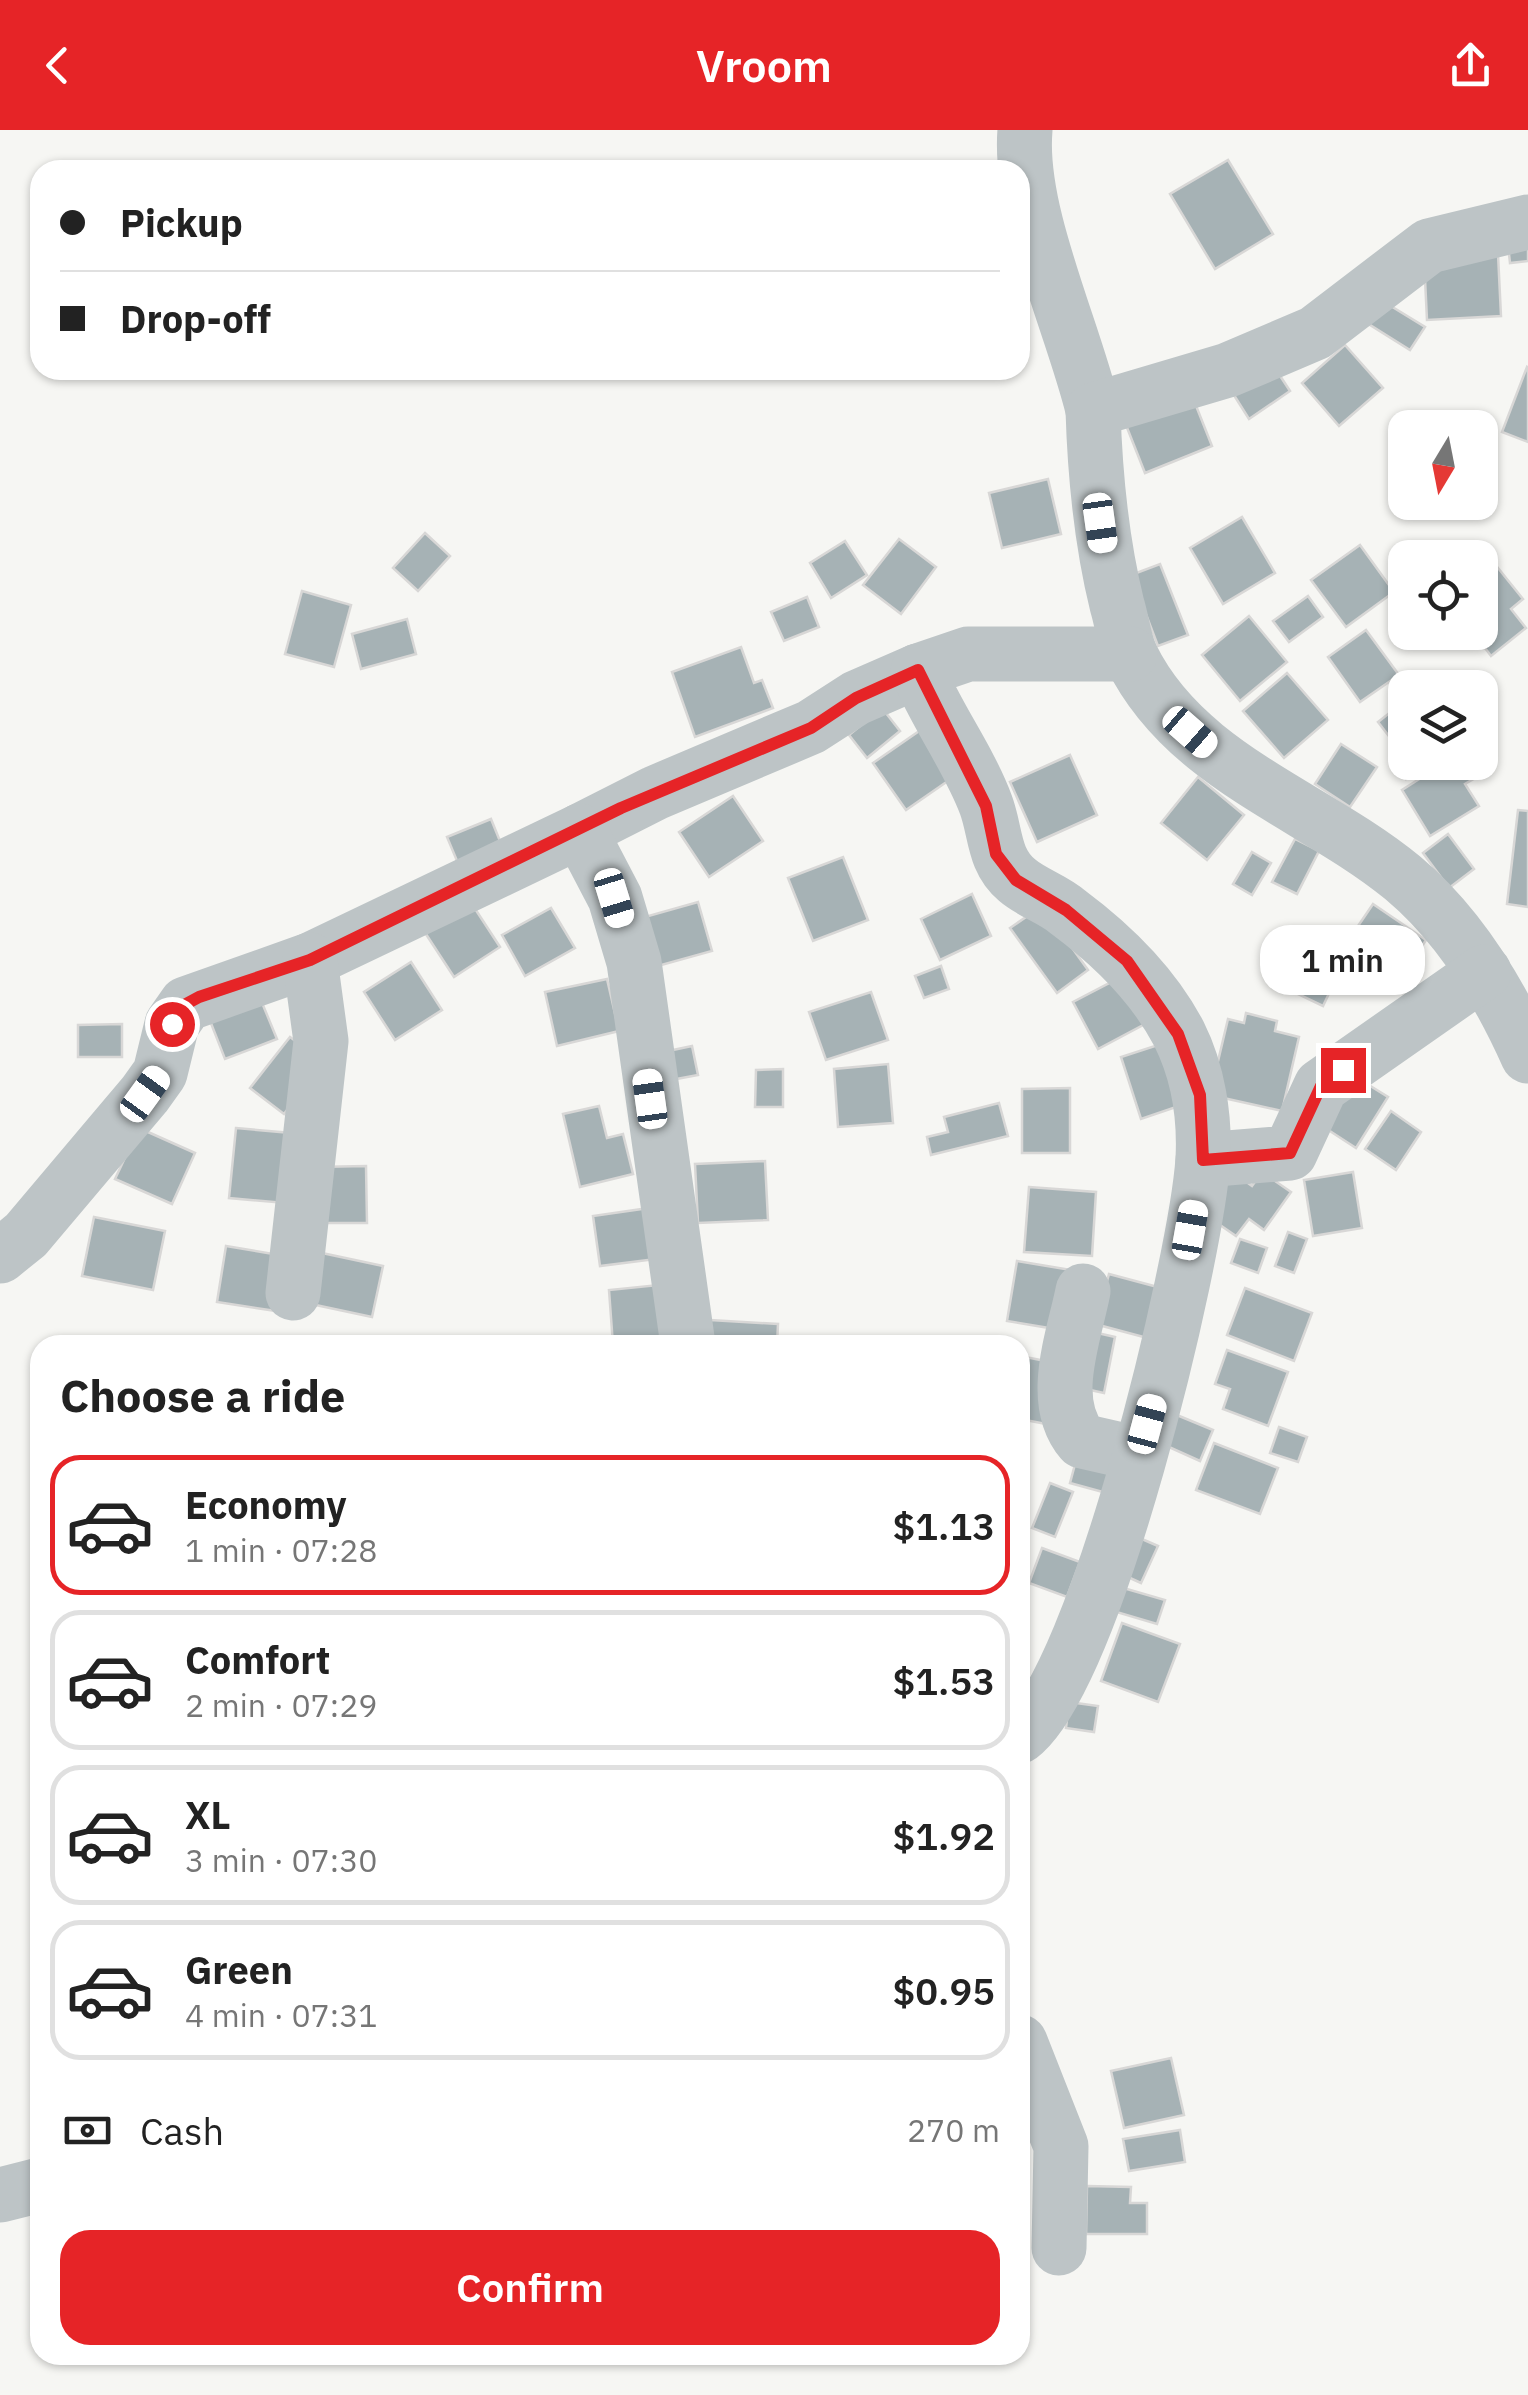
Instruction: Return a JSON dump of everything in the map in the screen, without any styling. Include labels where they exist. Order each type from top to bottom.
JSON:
[{"type":"street","points":[[1024,160],[1025,130]]},
{"type":"street","points":[[1030,194],[1093,410],[1096,488],[1105,558],[1130,654],[1166,712],[1238,773],[1339,832],[1405,880],[1484,972],[1528,1056]]},
{"type":"street","points":[[1093,410],[1169,391],[1280,348],[1314,333],[1429,246],[1528,222]]},
{"type":"street","points":[[0,1256],[26,1235],[145,1094],[160,1073],[172,1024],[186,1004],[310,960],[638,800],[811,728],[856,698],[918,670],[968,654],[1130,654]]},
{"type":"street","points":[[918,670],[986,806],[996,854],[1016,880],[1066,910],[1127,961],[1178,1034],[1200,1095],[1203,1160],[1172,1334],[1094,1596],[1062,1676],[1048,1704],[1030,1725]]},
{"type":"street","points":[[580,831],[614,898],[634,962],[687,1335]]},
{"type":"street","points":[[293,1292],[321,1041],[310,960]]},
{"type":"street","points":[[1203,1160],[1290,1153],[1321,1086],[1484,972]]},
{"type":"street","points":[[1084,1291],[1065,1385],[1068,1420],[1082,1441],[1138,1454]]},
{"type":"street","points":[[1030,2067],[1061,2146],[1059,2248]]},
{"type":"street","points":[[0,2195],[30,2188]]},
{"type":"building","points":[[1228,160],[1273,234],[1215,269],[1170,194]]},
{"type":"building","points":[[1528,233],[1528,261],[1510,263],[1507,236]]},
{"type":"building","points":[[1498,254],[1501,316],[1427,320],[1424,258]]},
{"type":"building","points":[[1381,300],[1425,327],[1410,350],[1367,323]]},
{"type":"building","points":[[1345,345],[1383,388],[1339,426],[1302,383]]},
{"type":"building","points":[[1273,365],[1290,391],[1249,419],[1232,392]]},
{"type":"building","points":[[1528,368],[1528,442],[1502,432]]},
{"type":"building","points":[[1189,388],[1212,446],[1145,473],[1122,415]]},
{"type":"building","points":[[1048,479],[1061,534],[1002,548],[989,493]]},
{"type":"building","points":[[1242,517],[1275,573],[1223,604],[1190,548]]},
{"type":"building","points":[[425,533],[450,556],[418,591],[393,568]]},
{"type":"building","points":[[899,539],[936,567],[901,614],[863,585]]},
{"type":"building","points":[[845,541],[867,575],[831,598],[810,563]]},
{"type":"building","points":[[1360,545],[1388,584],[1388,596],[1346,627],[1311,580]]},
{"type":"building","points":[[1160,564],[1188,635],[1158,646],[1131,575]]},
{"type":"building","points":[[1498,568],[1523,599],[1511,609],[1526,628],[1491,656],[1486,650],[1498,650]]},
{"type":"building","points":[[302,591],[351,605],[334,667],[285,654]]},
{"type":"building","points":[[1308,596],[1323,617],[1289,642],[1273,621]]},
{"type":"building","points":[[807,597],[819,627],[784,641],[771,612]]},
{"type":"building","points":[[1249,616],[1287,662],[1240,701],[1202,655]]},
{"type":"building","points":[[407,619],[416,654],[361,669],[352,634]]},
{"type":"building","points":[[1366,630],[1395,670],[1388,670],[1388,683],[1360,702],[1328,657]]},
{"type":"building","points":[[741,647],[754,683],[762,680],[773,708],[695,737],[672,672]]},
{"type":"building","points":[[1287,673],[1328,720],[1284,758],[1243,711]]},
{"type":"building","points":[[882,708],[900,731],[867,758],[849,735]]},
{"type":"building","points":[[1388,714],[1388,735],[1378,722]]},
{"type":"building","points":[[925,727],[958,774],[906,810],[873,763]]},
{"type":"building","points":[[1341,744],[1377,767],[1350,807],[1315,784]]},
{"type":"building","points":[[1070,755],[1097,815],[1037,842],[1010,782]]},
{"type":"building","points":[[1198,777],[1244,815],[1207,860],[1161,823]]},
{"type":"building","points":[[1418,780],[1472,780],[1465,784],[1479,806],[1430,836],[1402,790]]},
{"type":"building","points":[[733,796],[763,841],[709,877],[679,832]]},
{"type":"building","points":[[1518,810],[1528,811],[1528,907],[1507,904]]},
{"type":"building","points":[[491,819],[504,851],[460,868],[447,837]]},
{"type":"building","points":[[1448,834],[1474,869],[1449,888],[1423,853]]},
{"type":"building","points":[[1295,839],[1319,851],[1297,894],[1272,882]]},
{"type":"building","points":[[1252,852],[1271,863],[1252,895],[1233,884]]},
{"type":"building","points":[[843,857],[868,920],[813,941],[788,878]]},
{"type":"building","points":[[972,894],[991,936],[940,960],[921,919]]},
{"type":"building","points":[[468,898],[500,947],[454,977],[422,928]]},
{"type":"building","points":[[698,902],[712,951],[647,969],[634,920]]},
{"type":"building","points":[[1373,904],[1426,940],[1399,981],[1390,976],[1384,985],[1339,954]]},
{"type":"building","points":[[1042,906],[1088,970],[1057,993],[1010,928]]},
{"type":"building","points":[[551,908],[575,948],[525,976],[502,935]]},
{"type":"building","points":[[1297,946],[1342,966],[1323,1006],[1279,985]]},
{"type":"building","points":[[411,962],[442,1010],[395,1040],[364,992]]},
{"type":"building","points":[[941,966],[949,989],[924,998],[915,976]]},
{"type":"building","points":[[1121,977],[1145,1024],[1098,1049],[1073,1002]]},
{"type":"building","points":[[607,979],[619,1031],[557,1046],[545,992]]},
{"type":"building","points":[[871,992],[888,1040],[826,1060],[809,1012]]},
{"type":"building","points":[[258,993],[277,1039],[225,1059],[207,1013]]},
{"type":"building","points":[[1246,1013],[1277,1021],[1275,1031],[1299,1037],[1282,1111],[1210,1095],[1228,1019],[1244,1023]]},
{"type":"building","points":[[122,1024],[122,1057],[78,1057],[78,1025]]},
{"type":"building","points":[[290,1037],[305,1048],[307,1084],[284,1114],[250,1088]]},
{"type":"building","points":[[1164,1043],[1185,1104],[1141,1119],[1121,1057]]},
{"type":"building","points":[[692,1046],[698,1075],[655,1083],[649,1055]]},
{"type":"building","points":[[888,1064],[893,1123],[838,1127],[834,1069]]},
{"type":"building","points":[[783,1069],[783,1107],[755,1107],[756,1070]]},
{"type":"building","points":[[1351,1074],[1388,1097],[1356,1148],[1319,1124]]},
{"type":"building","points":[[1070,1088],[1070,1153],[1022,1153],[1022,1089]]},
{"type":"building","points":[[999,1103],[1008,1136],[931,1155],[927,1137],[948,1132],[944,1117]]},
{"type":"building","points":[[599,1106],[607,1138],[623,1134],[633,1174],[580,1187],[563,1114]]},
{"type":"building","points":[[1391,1111],[1421,1132],[1396,1170],[1365,1149]]},
{"type":"building","points":[[139,1128],[195,1153],[172,1204],[115,1179]]},
{"type":"building","points":[[236,1128],[291,1133],[285,1203],[229,1198]]},
{"type":"building","points":[[765,1161],[768,1220],[698,1223],[695,1164]]},
{"type":"building","points":[[366,1166],[367,1223],[315,1223],[315,1167]]},
{"type":"building","points":[[1262,1172],[1291,1192],[1264,1230],[1249,1219],[1236,1236],[1204,1214],[1234,1173],[1252,1186]]},
{"type":"building","points":[[1353,1172],[1362,1228],[1313,1236],[1304,1180]]},
{"type":"building","points":[[1029,1187],[1096,1192],[1092,1256],[1024,1252]]},
{"type":"building","points":[[649,1208],[656,1259],[600,1266],[593,1216]]},
{"type":"building","points":[[94,1217],[165,1231],[153,1290],[82,1276]]},
{"type":"building","points":[[1288,1232],[1307,1239],[1294,1273],[1275,1266]]},
{"type":"building","points":[[1240,1239],[1267,1248],[1258,1273],[1231,1263]]},
{"type":"building","points":[[226,1246],[285,1256],[276,1311],[217,1302]]},
{"type":"building","points":[[322,1253],[383,1266],[372,1317],[311,1304]]},
{"type":"building","points":[[1017,1261],[1071,1270],[1061,1330],[1007,1321]]},
{"type":"building","points":[[1109,1274],[1165,1289],[1151,1339],[1095,1324]]},
{"type":"building","points":[[668,1284],[672,1335],[612,1335],[609,1290]]},
{"type":"building","points":[[1245,1288],[1312,1313],[1294,1361],[1227,1335]]},
{"type":"building","points":[[710,1320],[778,1324],[777,1335],[709,1335]]},
{"type":"building","points":[[1093,1332],[1115,1337],[1104,1393],[1081,1388]]},
{"type":"building","points":[[1227,1350],[1288,1372],[1268,1426],[1223,1409],[1230,1389],[1215,1384]]},
{"type":"building","points":[[1030,1358],[1056,1363],[1046,1424],[1030,1421]]},
{"type":"building","points":[[1172,1413],[1213,1430],[1200,1461],[1160,1443]]},
{"type":"building","points":[[1279,1427],[1307,1437],[1298,1462],[1270,1453]]},
{"type":"building","points":[[1214,1443],[1278,1468],[1260,1514],[1196,1490]]},
{"type":"building","points":[[1078,1453],[1119,1463],[1110,1494],[1070,1483]]},
{"type":"building","points":[[1050,1483],[1073,1492],[1055,1537],[1032,1528]]},
{"type":"building","points":[[1135,1536],[1158,1546],[1141,1583],[1119,1573]]},
{"type":"building","points":[[1042,1548],[1080,1562],[1067,1597],[1030,1580]]},
{"type":"building","points":[[1120,1587],[1165,1600],[1157,1624],[1113,1611]]},
{"type":"building","points":[[1122,1623],[1180,1644],[1158,1702],[1101,1681]]},
{"type":"building","points":[[1069,1702],[1098,1706],[1094,1732],[1066,1728]]},
{"type":"building","points":[[1171,2058],[1184,2115],[1124,2128],[1111,2071]]},
{"type":"building","points":[[1180,2130],[1185,2162],[1129,2171],[1123,2139]]},
{"type":"building","points":[[1087,2186],[1131,2187],[1130,2203],[1147,2203],[1147,2234],[1086,2234]]},
{"type":"route","points":[[172,1024],[186,1004],[199,997],[310,960],[621,808],[811,728],[856,698],[918,670],[932,705],[986,806],[996,854],[1016,880],[1066,910],[1127,961],[1178,1034],[1200,1095],[1203,1160],[1290,1153],[1306,1126],[1321,1086],[1343,1070]]}]
